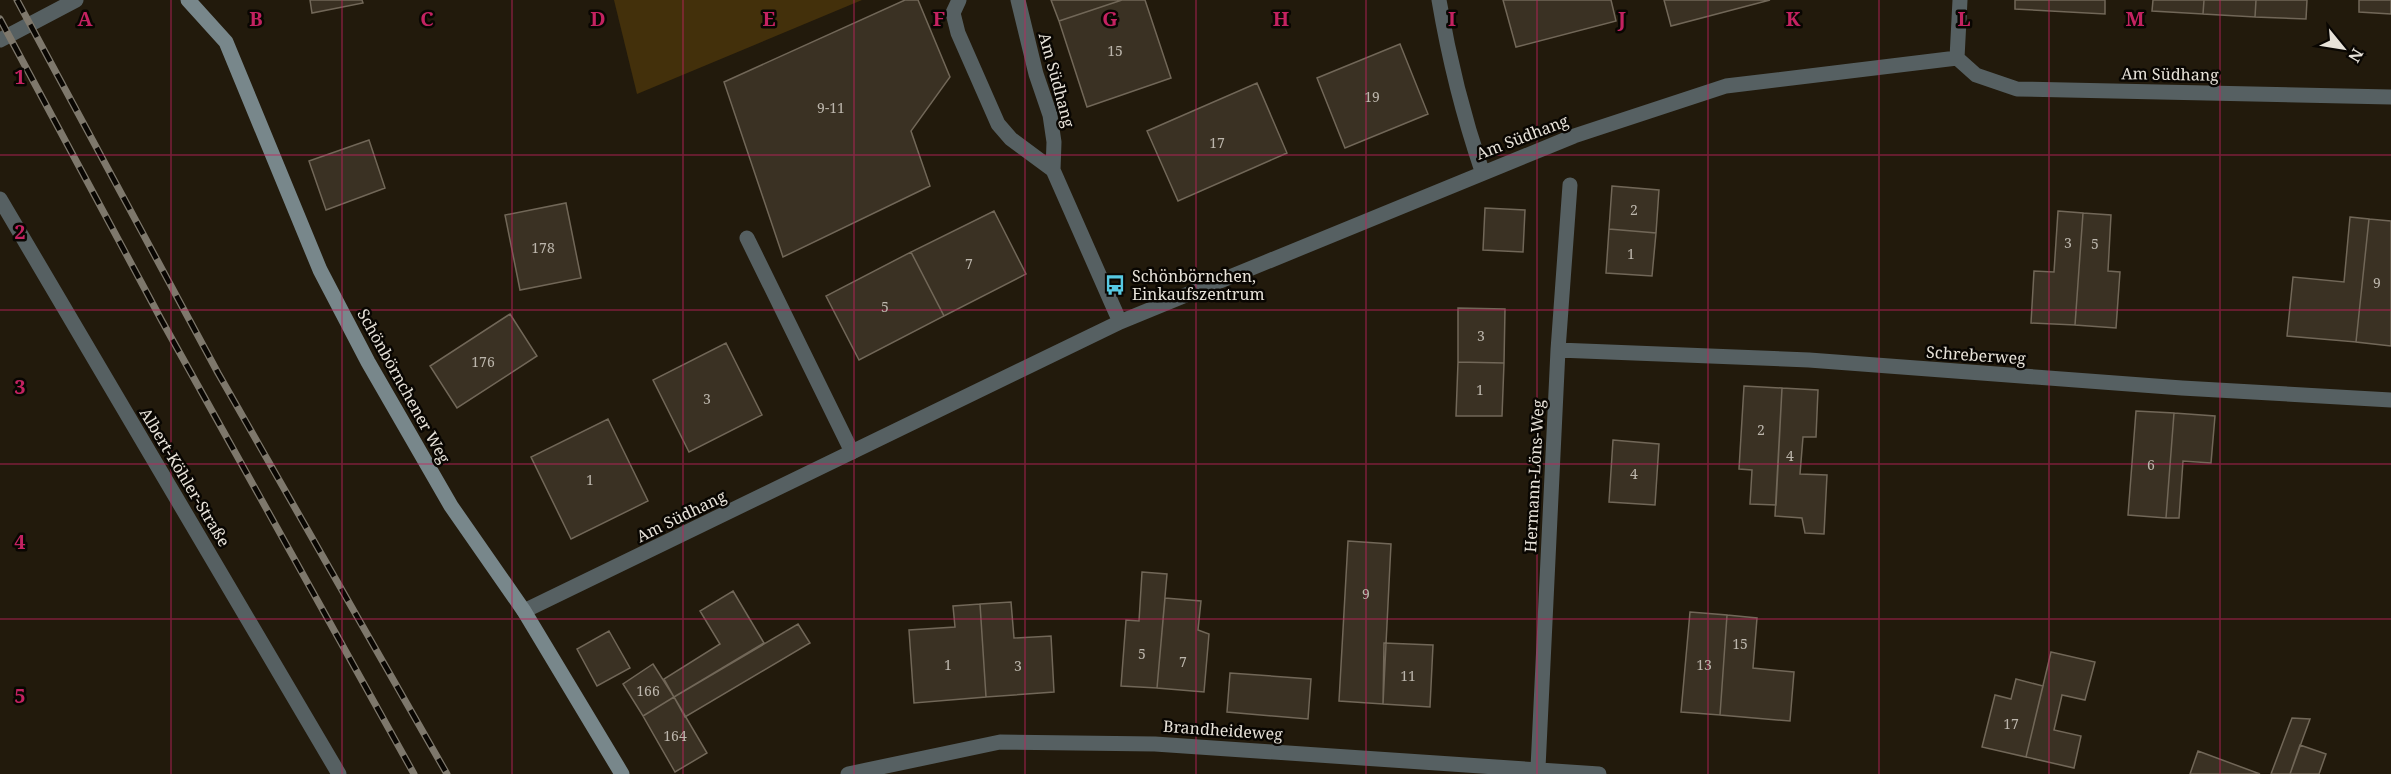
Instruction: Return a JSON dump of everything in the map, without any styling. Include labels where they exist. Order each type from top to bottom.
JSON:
[{"type":"street","points":[[0,40],[76,0]]},
{"type":"street","name":"Schönbörnchener Weg","points":[[188,0],[226,42],[320,270],[368,362],[451,506],[524,612],[622,774]]},
{"type":"street","name":"Am Südhang","points":[[959,0],[953,13],[958,33],[998,124],[1011,139],[1053,170]]},
{"type":"street","name":"Am Südhang","points":[[1018,0],[1036,74],[1050,115],[1054,142],[1053,170],[1120,322]]},
{"type":"street","points":[[1439,0],[1459,99],[1482,171]]},
{"type":"street","points":[[1957,58],[1959,0]]},
{"type":"street","name":"Am Südhang","points":[[524,612],[1120,322],[1482,171],[1574,136],[1726,86],[1957,58],[1976,75],[2017,89],[2391,98]]},
{"type":"street","name":"Hermann-Löns-Weg","points":[[1538,768],[1558,350],[1570,185]]},
{"type":"street","name":"Albert-Köhler-Straße","points":[[0,199],[339,774]]},
{"type":"street","points":[[747,238],[852,452]]},
{"type":"street","name":"Schreberweg","points":[[1558,350],[1809,360],[2182,388],[2391,400]]},
{"type":"street","name":"Brandheideweg","points":[[848,774],[1000,742],[1155,744],[1538,768],[1599,774]]},
{"type":"shaded area","points":[[614,0],[862,0],[637,94]]},
{"type":"building","points":[[310,0],[362,0],[363,3],[312,13]]},
{"type":"building","points":[[905,0],[918,0],[950,77],[911,131],[930,186],[783,257],[724,82]]},
{"type":"building","points":[[1051,0],[1122,0],[1059,21]]},
{"type":"building","points":[[1122,0],[1145,0],[1171,78],[1087,107],[1059,21]]},
{"type":"building","points":[[1503,0],[1611,0],[1616,21],[1516,47]]},
{"type":"building","points":[[1664,0],[1770,0],[1671,26]]},
{"type":"building","points":[[2015,0],[2105,0],[2105,14],[2015,9]]},
{"type":"building","points":[[2153,0],[2204,0],[2203,14],[2152,11]]},
{"type":"building","points":[[2204,0],[2256,0],[2255,17],[2203,14]]},
{"type":"building","points":[[2256,0],[2307,0],[2306,19],[2255,17]]},
{"type":"building","points":[[2359,0],[2391,0],[2391,14],[2359,12]]},
{"type":"building","points":[[1400,44],[1428,114],[1345,148],[1317,78]]},
{"type":"building","points":[[1257,83],[1287,153],[1178,201],[1147,131]]},
{"type":"building","points":[[369,140],[385,188],[326,210],[309,161]]},
{"type":"building","points":[[1612,186],[1659,190],[1656,233],[1609,229]]},
{"type":"building","points":[[566,203],[581,278],[520,290],[505,215]]},
{"type":"building","points":[[1485,208],[1525,210],[1523,252],[1483,250]]},
{"type":"building","points":[[994,211],[1026,274],[944,316],[911,252]]},
{"type":"building","points":[[2058,211],[2083,213],[2075,325],[2031,323],[2034,271],[2054,272]]},
{"type":"building","points":[[2083,213],[2111,215],[2108,271],[2120,272],[2116,328],[2075,325]]},
{"type":"building","points":[[2350,217],[2369,219],[2356,342],[2287,336],[2293,277],[2344,282]]},
{"type":"building","points":[[2369,219],[2391,221],[2391,346],[2356,342]]},
{"type":"building","points":[[1609,229],[1656,233],[1652,276],[1606,273]]},
{"type":"building","points":[[911,252],[944,316],[859,360],[826,296]]},
{"type":"building","points":[[1458,308],[1505,309],[1504,363],[1458,362]]},
{"type":"building","points":[[510,314],[537,356],[457,408],[430,366]]},
{"type":"building","points":[[726,343],[762,415],[689,452],[653,380]]},
{"type":"building","points":[[1458,362],[1504,363],[1502,416],[1456,416]]},
{"type":"building","points":[[1744,386],[1782,388],[1776,505],[1750,504],[1752,470],[1739,469]]},
{"type":"building","points":[[1782,388],[1818,390],[1816,437],[1803,437],[1800,474],[1827,475],[1824,534],[1805,533],[1802,518],[1775,516]]},
{"type":"building","points":[[2136,411],[2174,413],[2166,518],[2128,515]]},
{"type":"building","points":[[2174,413],[2215,416],[2211,463],[2183,461],[2179,518],[2166,518]]},
{"type":"building","points":[[608,419],[648,501],[571,539],[531,457]]},
{"type":"building","points":[[1613,440],[1659,444],[1655,505],[1609,502]]},
{"type":"building","points":[[1348,541],[1391,544],[1383,704],[1339,701]]},
{"type":"building","points":[[1142,572],[1167,574],[1157,688],[1121,686],[1126,620],[1139,621]]},
{"type":"building","points":[[733,591],[764,643],[674,697],[664,679],[720,644],[700,611]]},
{"type":"building","points":[[1165,598],[1201,601],[1198,630],[1209,634],[1204,692],[1157,688]]},
{"type":"building","points":[[1011,602],[1014,638],[1051,636],[1054,692],[986,697],[980,604]]},
{"type":"building","points":[[980,604],[986,697],[914,703],[909,630],[955,627],[953,606]]},
{"type":"building","points":[[1690,612],[1727,615],[1720,715],[1681,712]]},
{"type":"building","points":[[1727,615],[1757,618],[1753,668],[1794,672],[1790,721],[1720,715]]},
{"type":"building","points":[[798,624],[810,643],[685,717],[674,697]]},
{"type":"building","points":[[609,631],[630,668],[597,686],[577,649]]},
{"type":"building","points":[[1384,643],[1433,645],[1430,707],[1383,704]]},
{"type":"building","points":[[2051,652],[2095,662],[2085,700],[2062,695],[2054,730],[2081,736],[2074,768],[2026,757]]},
{"type":"building","points":[[653,664],[674,697],[643,716],[623,684]]},
{"type":"building","points":[[1230,673],[1311,679],[1308,719],[1227,712]]},
{"type":"building","points":[[2016,679],[2043,686],[2026,757],[1982,747],[1995,695],[2011,699]]},
{"type":"building","points":[[674,697],[707,753],[675,772],[643,716]]},
{"type":"building","points":[[2292,718],[2310,719],[2290,774],[2271,774]]},
{"type":"building","points":[[2300,745],[2326,754],[2319,774],[2290,774]]},
{"type":"building","points":[[2198,751],[2260,774],[2190,774]]},
{"type":"railway","points":[[17,0],[218,373],[447,774]]},
{"type":"railway","points":[[0,19],[162,321],[414,774]]},
{"type":"place","name":"Schönbörnchen, Einkaufszentrum","points":[[1115,285]]}]
